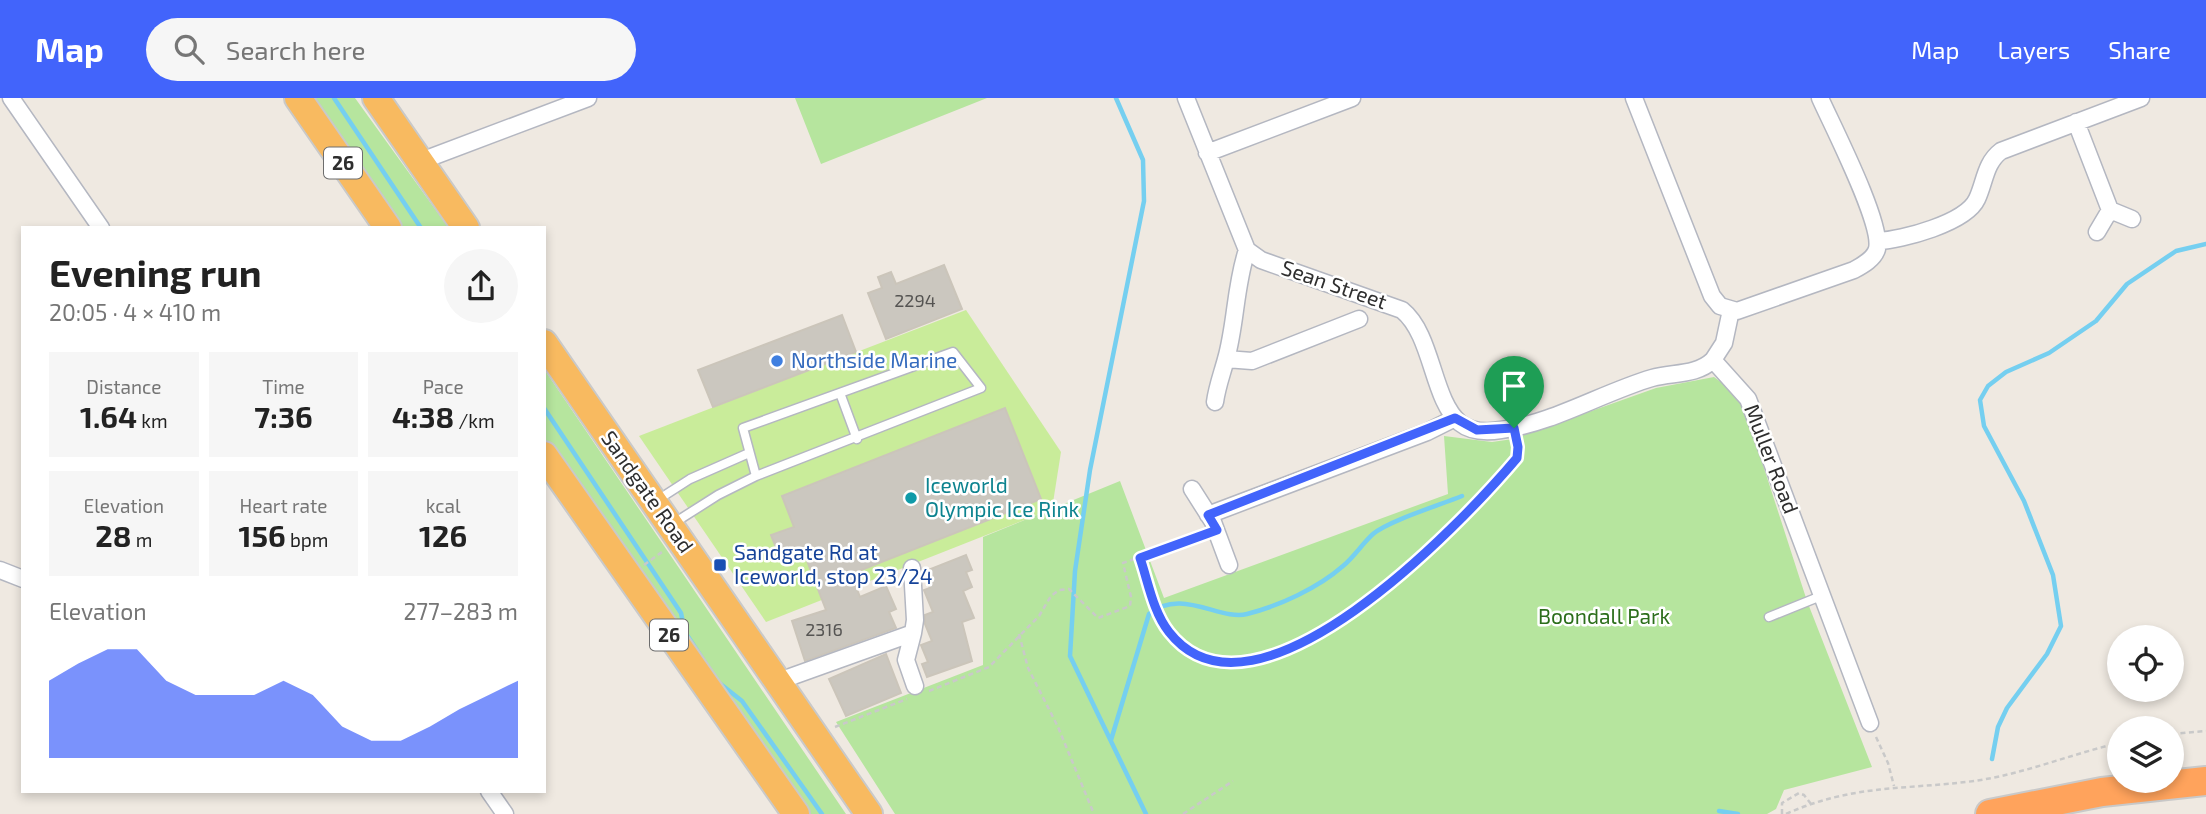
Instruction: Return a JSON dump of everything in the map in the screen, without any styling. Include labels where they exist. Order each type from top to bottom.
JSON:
[{"type":"highway","name":"26","points":[[298,98],[387,226]]},
{"type":"highway","points":[[376,98],[465,226]]},
{"type":"highway","name":"Sandgate Road","points":[[546,346],[654,503],[670,536],[779,681],[869,814]]},
{"type":"highway","name":"26","points":[[546,458],[796,814]]},
{"type":"highway","points":[[1990,814],[2102,792],[2206,781]]},
{"type":"street","points":[[11,98],[99,226]]},
{"type":"street","points":[[421,161],[588,98]]},
{"type":"street","points":[[1186,98],[1247,250],[1239,274],[1226,359],[1219,376],[1215,402]]},
{"type":"street","points":[[1207,153],[1326,103],[1352,98]]},
{"type":"street","points":[[1634,98],[1710,290],[1720,306],[1731,310],[1745,310],[1854,270],[1875,254],[1878,241],[1842,140],[1820,98]]},
{"type":"street","points":[[1878,241],[1906,237],[1962,216],[1973,206],[1989,165],[1996,155],[2141,98]]},
{"type":"street","points":[[2076,122],[2110,210],[2132,219]]},
{"type":"street","points":[[2097,232],[2110,210]]},
{"type":"street","name":"Sean Street","points":[[1247,250],[1261,260],[1402,310],[1414,322],[1455,418]]},
{"type":"street","points":[[1208,515],[1455,418],[1477,430],[1514,428],[1648,379],[1695,371],[1713,360],[1724,343],[1731,310]]},
{"type":"street","points":[[1226,359],[1252,361],[1359,319]]},
{"type":"street","name":"Muller Road","points":[[1713,360],[1745,393],[1870,723]]},
{"type":"street","points":[[1192,489],[1217,530],[1229,565]]},
{"type":"street","points":[[912,568],[915,620],[906,660],[915,693]]},
{"type":"street","points":[[0,570],[21,578]]},
{"type":"street","points":[[779,681],[913,633]]},
{"type":"street","points":[[490,793],[505,814]]},
{"type":"lane","points":[[670,536],[701,505],[756,476],[857,439],[981,388],[953,352],[743,428],[756,476]]},
{"type":"lane","points":[[840,393],[857,439]]},
{"type":"lane","points":[[654,503],[690,479],[749,453]]},
{"type":"lane","points":[[1769,617],[1821,596]]},
{"type":"path","points":[[1140,558],[1162,621],[1183,644],[1197,653],[1228,662],[1253,659],[1315,637],[1384,591],[1422,558],[1517,458],[1514,428]]},
{"type":"path","points":[[835,727],[915,693],[989,667],[1039,616],[1051,596],[1059,590],[1069,589],[1098,618],[1129,606],[1131,597],[1123,564],[1217,530]]},
{"type":"path","points":[[652,559],[670,536]]},
{"type":"path","points":[[1019,634],[1028,668],[1058,727],[1094,814]]},
{"type":"path","points":[[1870,723],[1888,763],[1894,786]]},
{"type":"path","points":[[2184,733],[2206,731]]},
{"type":"path","points":[[1811,804],[1804,794],[1799,793],[1782,803],[1784,814],[1855,791],[1975,780],[2035,768],[2107,747]]},
{"type":"path","points":[[1183,814],[1233,781]]},
{"type":"green space","points":[[304,98],[355,98],[447,226],[394,226]]},
{"type":"green space","points":[[795,98],[987,98],[821,164]]},
{"type":"green space","points":[[966,310],[1061,452],[1052,509],[766,622],[639,436]]},
{"type":"green space","points":[[546,372],[846,814],[801,814],[546,445]]},
{"type":"green space","name":"Boondall Park","points":[[1714,377],[1741,397],[1807,601],[1872,767],[1784,790],[1776,809],[1767,814],[895,814],[836,722],[983,665],[983,537],[1120,481],[1164,598],[1448,494],[1444,436],[1492,442],[1513,439],[1656,388]]},
{"type":"building","name":"Northside Marine","points":[[944,265],[962,309],[886,339],[868,293],[882,288],[878,277],[891,272],[896,284]]},
{"type":"building","name":"Northside Marine","points":[[842,315],[856,352],[713,407],[698,370]]},
{"type":"building","name":"Iceworld Olympic Ice Rink","points":[[1005,408],[1041,499],[851,574],[860,597],[886,586],[896,609],[889,612],[896,628],[805,661],[792,621],[826,610],[804,553],[782,562],[771,535],[794,527],[782,496]]},
{"type":"building","points":[[966,555],[972,570],[966,572],[972,587],[963,591],[974,618],[962,622],[972,661],[927,677],[922,664],[928,662],[921,645],[932,641],[925,624],[925,615],[933,612],[924,590],[930,588],[923,572]]},
{"type":"building","points":[[886,654],[901,693],[846,716],[829,679]]},
{"type":"waterway","points":[[334,98],[420,226]]},
{"type":"waterway","points":[[1116,98],[1143,160],[1144,201],[1090,470],[1075,571],[1070,656],[1146,814]]},
{"type":"waterway","points":[[1992,759],[1998,727],[2007,708],[2047,654],[2061,626],[2053,575],[2024,501],[1984,426],[1980,400],[1988,386],[2006,372],[2049,353],[2096,321],[2127,284],[2176,251],[2206,244]]},
{"type":"waterway","points":[[546,411],[681,613],[685,632],[713,675]]},
{"type":"waterway","points":[[1111,740],[1149,614],[1174,604],[1200,606],[1236,615],[1272,606],[1310,589],[1333,574],[1380,529],[1462,496]]},
{"type":"waterway","points":[[718,682],[742,701],[822,814]]},
{"type":"waterway","points":[[1719,811],[1738,814]]},
{"type":"place","name":"Northside Marine","points":[[777,361]]},
{"type":"place","name":"Iceworld Olympic Ice Rink","points":[[911,498]]},
{"type":"place","name":"Sandgate Rd at Iceworld, stop 23/24","points":[[720,565]]},
{"type":"route","points":[[1455,418],[1467,428],[1477,430],[1514,428],[1517,458],[1498,480],[1422,558],[1384,591],[1315,637],[1241,663],[1228,662],[1197,653],[1169,633],[1162,621],[1140,558],[1217,530],[1208,515],[1427,432],[1455,418]]}]
